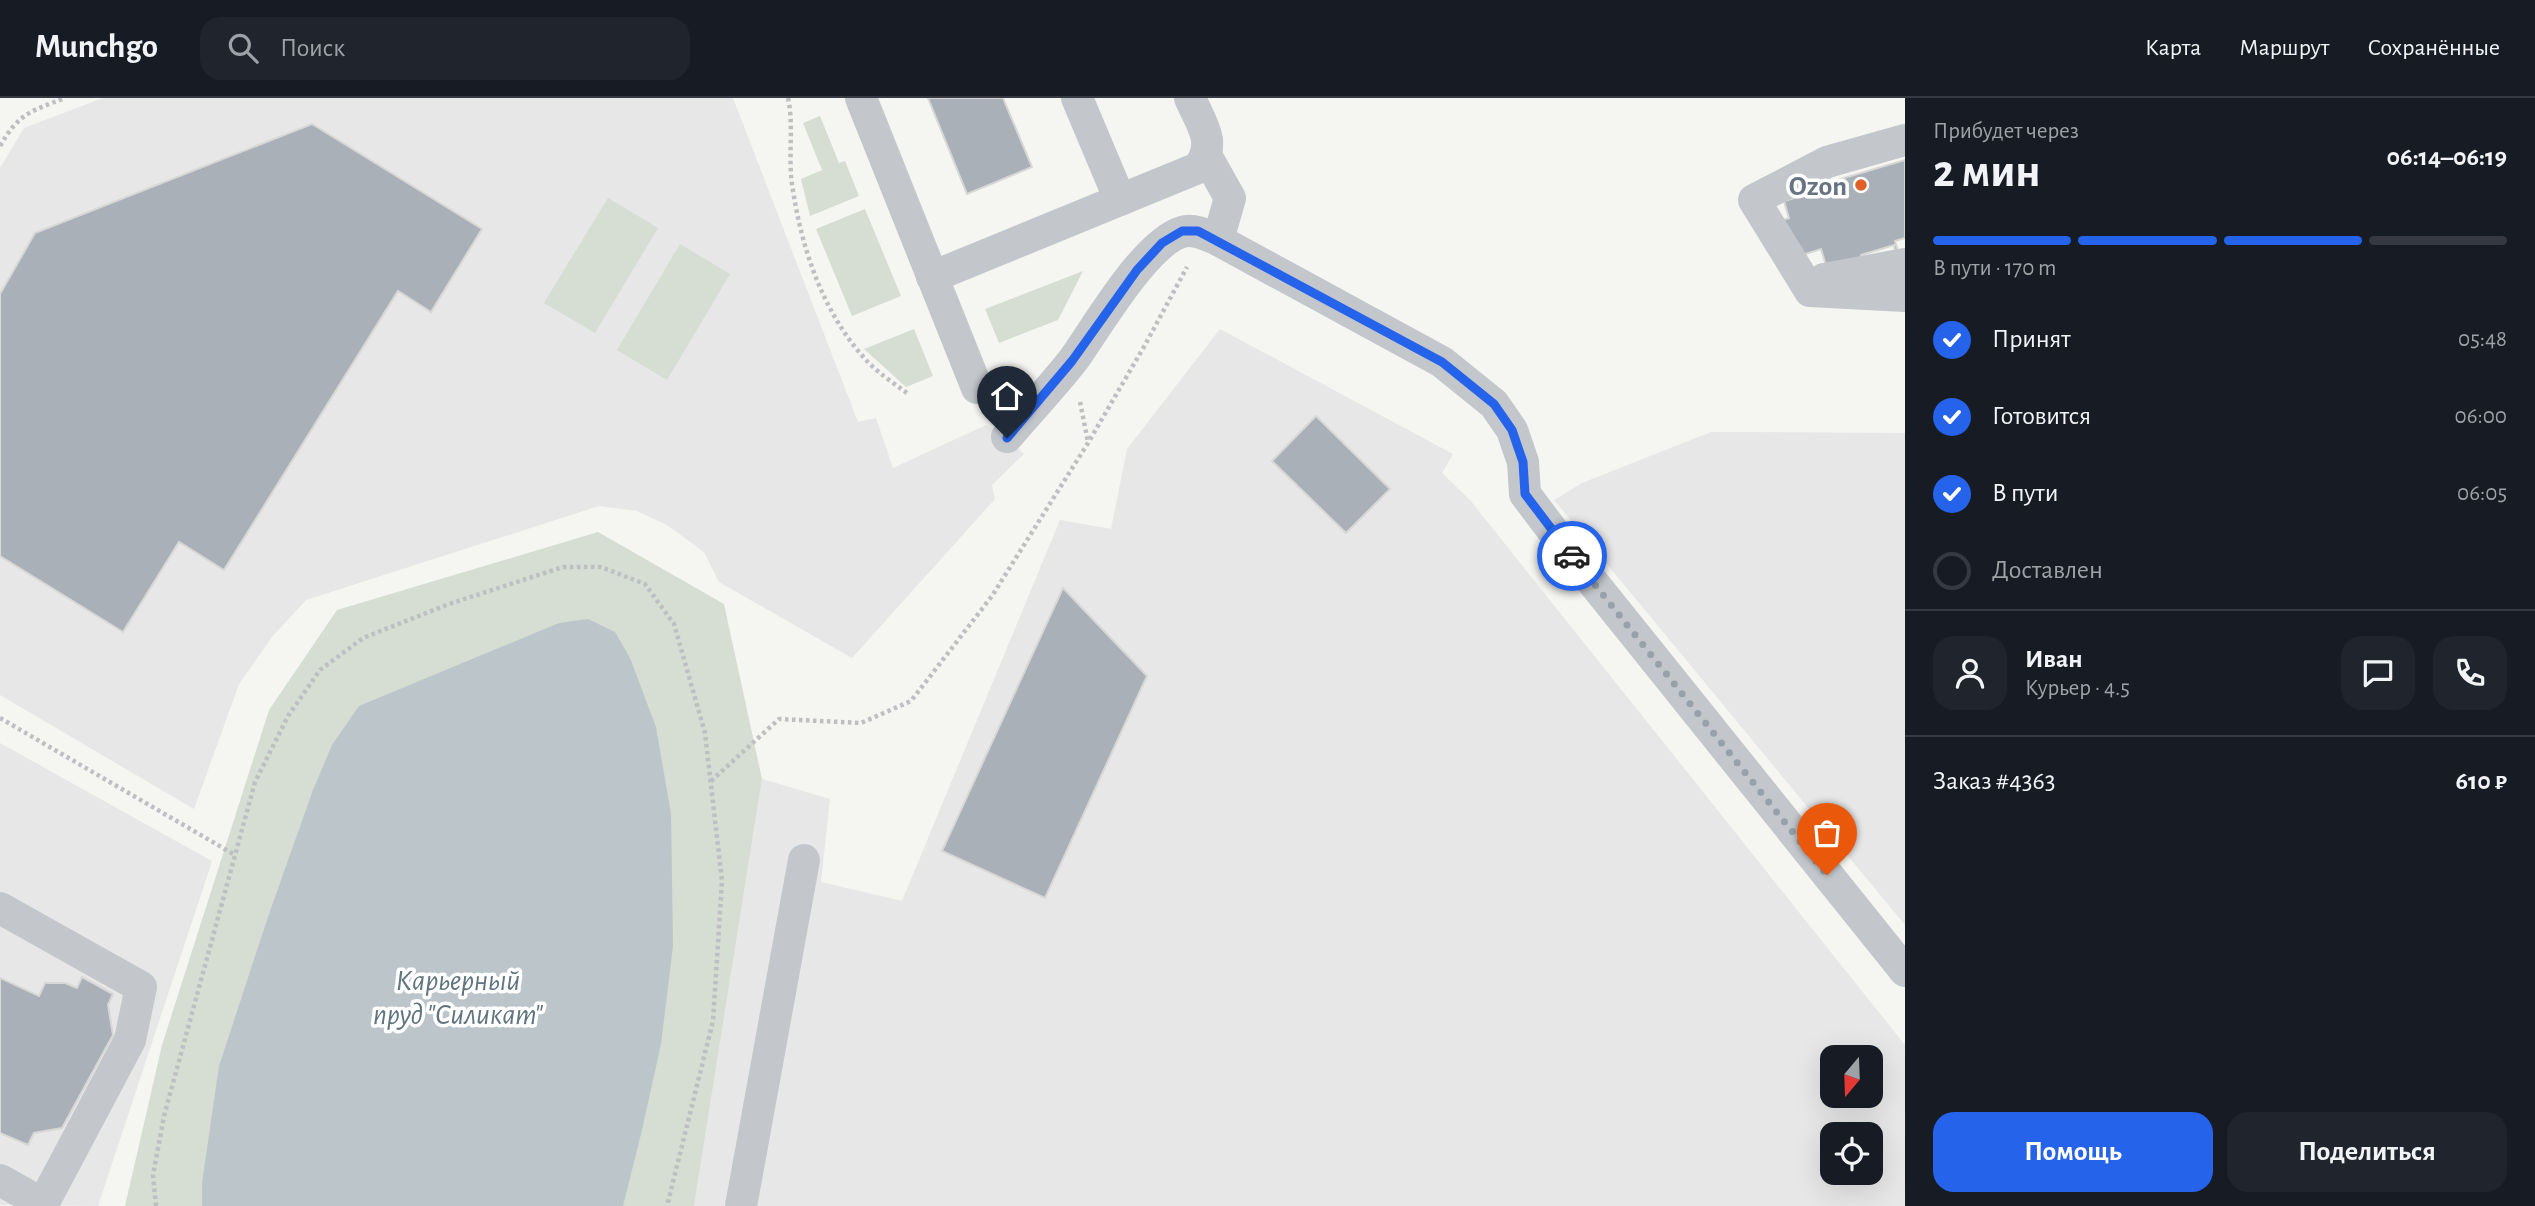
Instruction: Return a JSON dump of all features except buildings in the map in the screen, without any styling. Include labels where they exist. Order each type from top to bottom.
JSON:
[{"type":"street","points":[[861,98],[977,388]]},
{"type":"street","points":[[1077,98],[1120,200]]},
{"type":"street","points":[[932,276],[1198,168],[1207,157],[1209,142],[1190,98]]},
{"type":"street","points":[[1905,140],[1828,162],[1754,200],[1810,291],[1905,296]]},
{"type":"street","points":[[1207,157],[1230,198],[1211,237]]},
{"type":"street","points":[[1007,438],[1072,361],[1137,270],[1162,243],[1182,231],[1198,231],[1211,237],[1442,362],[1494,404],[1512,430],[1523,462],[1525,494],[1905,971]]},
{"type":"street","points":[[1805,283],[1905,264]]},
{"type":"street","points":[[741,1206],[804,860]]},
{"type":"street","points":[[0,908],[141,986],[130,1040],[43,1204],[0,1180]]},
{"type":"path","points":[[0,146],[19,118],[65,98]]},
{"type":"path","points":[[788,98],[792,183],[817,282],[839,326],[867,361],[907,393]]},
{"type":"path","points":[[711,782],[779,719],[861,723],[911,701],[992,596],[1088,443],[1211,237]]},
{"type":"path","points":[[156,1206],[153,1175],[164,1116],[255,782],[288,716],[320,670],[363,638],[449,604],[562,567],[601,567],[645,584],[674,624],[705,733],[722,881],[713,1021],[667,1206]]},
{"type":"path","points":[[0,718],[235,856]]},
{"type":"shaded area","points":[[103,98],[733,98],[858,422],[876,418],[893,468],[986,425],[1007,437],[1024,454],[992,485],[995,499],[852,658],[719,582],[704,552],[667,525],[637,511],[599,506],[306,600],[272,637],[239,684],[194,809],[0,695],[0,168],[24,128]]},
{"type":"shaded area","points":[[820,116],[839,163],[845,161],[859,196],[810,216],[801,179],[822,170],[803,123]]},
{"type":"shaded area","points":[[608,198],[658,228],[595,333],[544,303]]},
{"type":"shaded area","points":[[865,209],[901,296],[852,316],[816,229]]},
{"type":"shaded area","points":[[680,244],[730,274],[667,380],[617,350]]},
{"type":"shaded area","points":[[1083,271],[1058,320],[999,343],[985,309]]},
{"type":"shaded area","points":[[914,329],[933,376],[906,387],[864,349]]},
{"type":"shaded area","points":[[1220,329],[1453,454],[1442,473],[1470,500],[1905,1045],[1905,1206],[694,1206],[762,779],[830,799],[821,882],[902,901],[1060,520],[1111,529],[1127,449]]},
{"type":"shaded area","points":[[1711,432],[1905,433],[1905,925],[1554,500],[1582,483]]},
{"type":"shaded area","name":"Карьерный пруд \"Силикат\"","points":[[598,532],[724,604],[762,779],[694,1206],[125,1206],[162,1045],[269,710],[337,610]]},
{"type":"shaded area","points":[[0,743],[212,861],[98,1206],[0,1205]]},
{"type":"water","name":"Карьерный пруд \"Силикат\"","points":[[588,619],[615,632],[630,658],[656,727],[671,814],[673,946],[661,1044],[623,1206],[202,1206],[202,1183],[219,1066],[269,914],[332,745],[359,706],[559,623]]},
{"type":"way so far","points":[[1572,556],[1827,875]]},
{"type":"place","name":"Ozon","points":[[1861,185]]},
{"type":"route","points":[[1007,438],[1072,361],[1137,270],[1162,243],[1182,231],[1198,231],[1442,362],[1494,404],[1512,430],[1523,462],[1525,494],[1572,556]]}]
